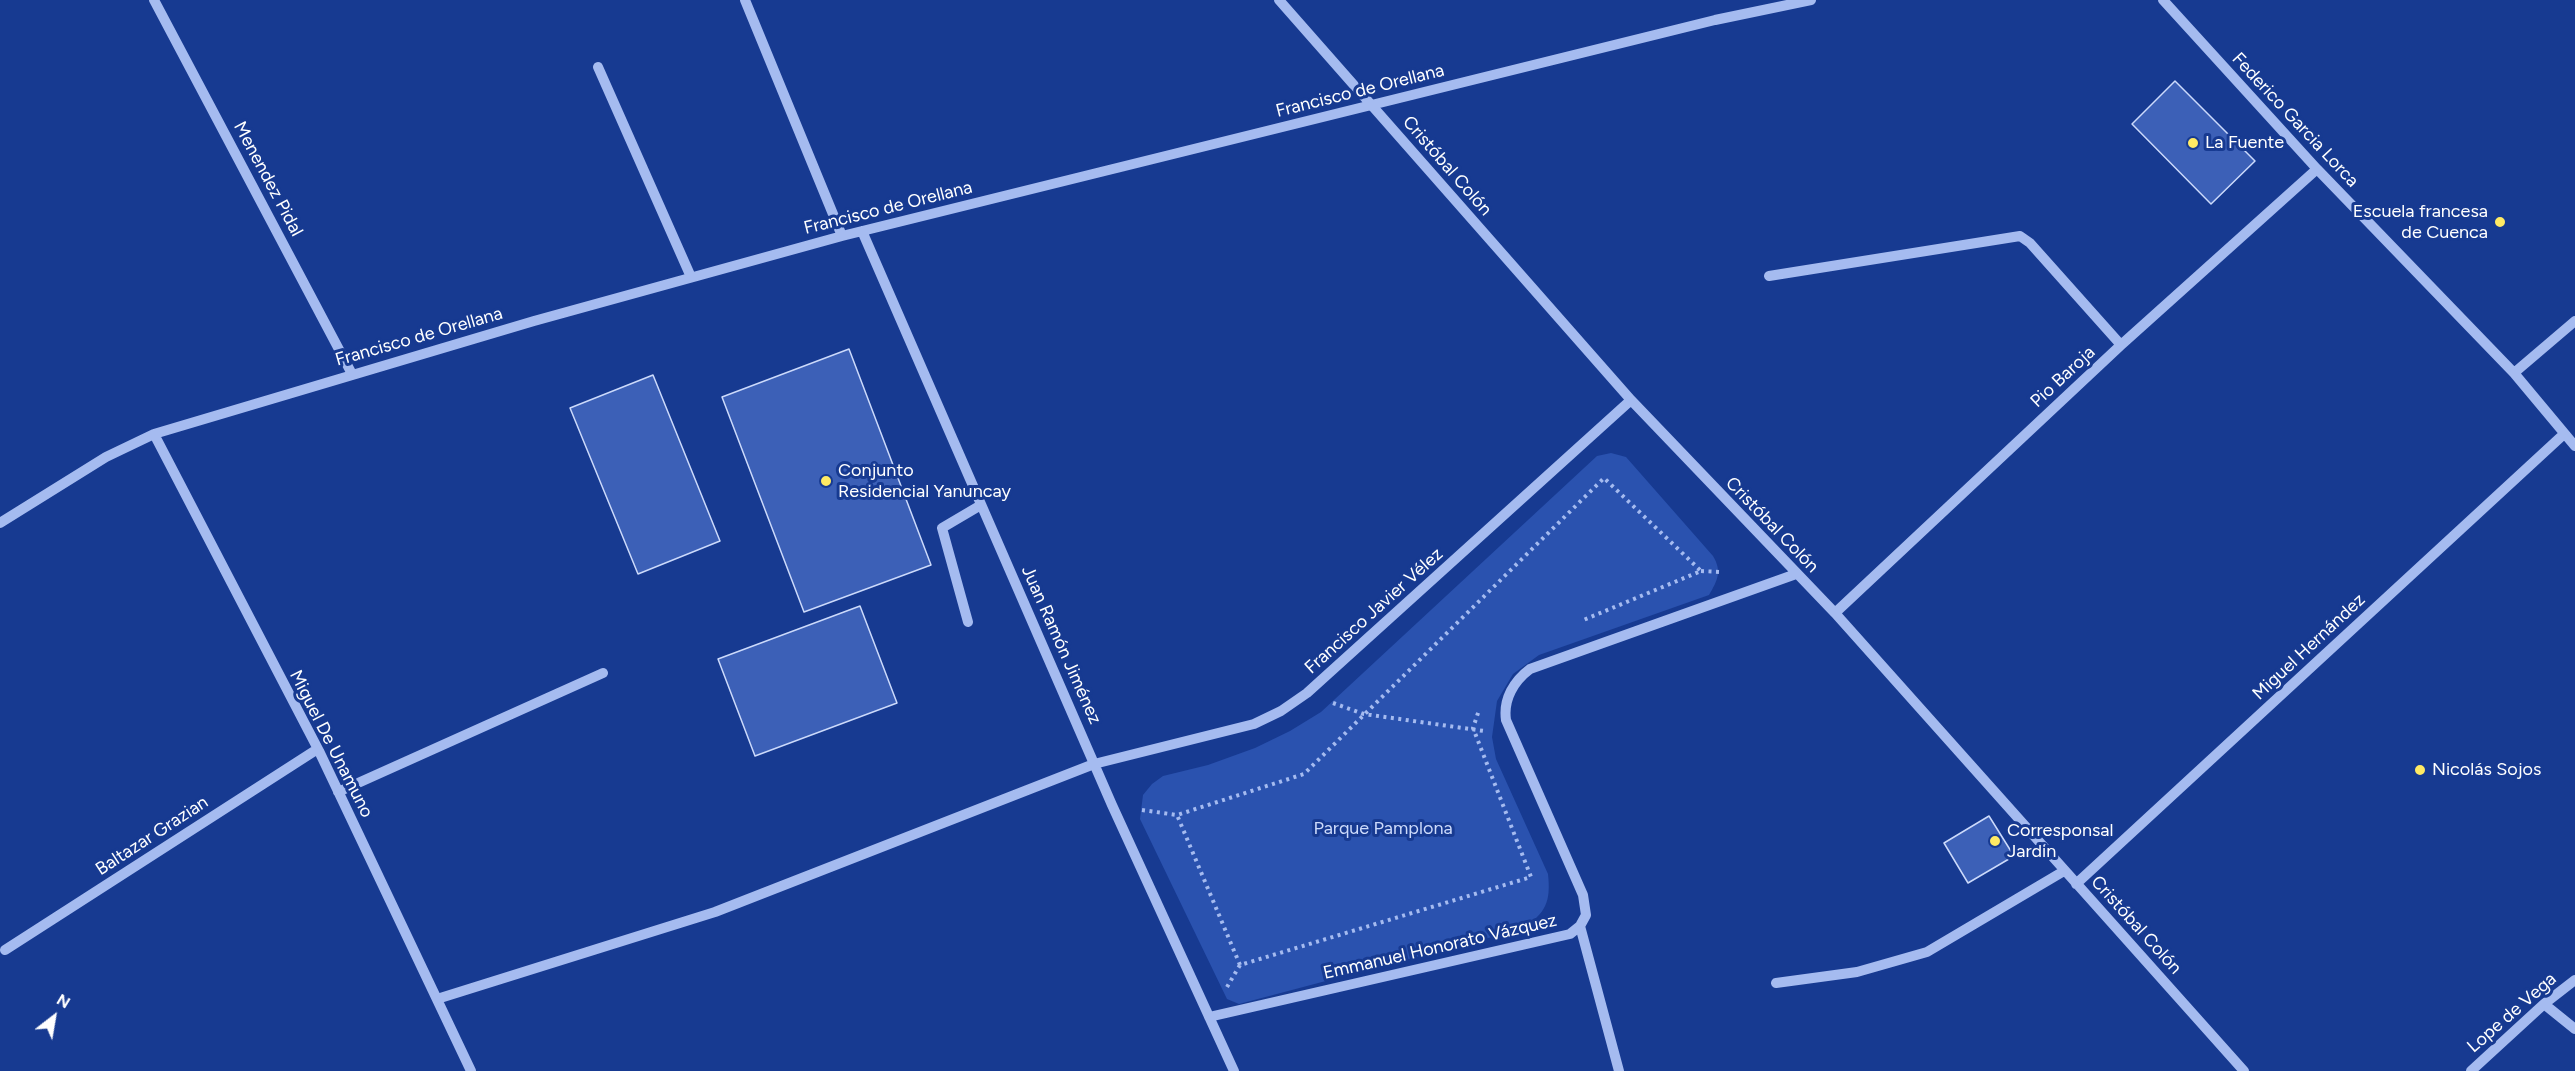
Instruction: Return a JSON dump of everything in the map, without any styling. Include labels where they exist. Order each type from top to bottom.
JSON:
[{"type":"street","name":"Menendez Pidal","points":[[154,0],[352,374]]},
{"type":"street","points":[[745,0],[842,236]]},
{"type":"street","name":"Francisco de Orellana","points":[[0,523],[106,457],[154,434],[352,374],[842,236],[1715,20],[1812,0]]},
{"type":"street","name":"Federico Garcia Lorca","points":[[2163,0],[2317,169],[2514,373],[2575,446]]},
{"type":"street","name":"Cristóbal Colón","points":[[1287,3],[1371,105],[1631,400],[1835,614],[2244,1071]]},
{"type":"street","points":[[598,67],[691,277]]},
{"type":"street","name":"Pio Baroja","points":[[1835,614],[2121,345],[2317,169]]},
{"type":"street","name":"Juan Ramón Jiménez","points":[[862,231],[1094,764],[1234,1071]]},
{"type":"street","points":[[1769,276],[2020,236],[2030,243],[2121,345]]},
{"type":"street","points":[[2514,373],[2575,321]]},
{"type":"street","name":"Francisco Javier Vélez","points":[[437,999],[715,912],[1094,764],[1254,724],[1281,711],[1307,693],[1631,400]]},
{"type":"street","name":"Miguel De Unamuno","points":[[154,434],[338,792],[471,1071]]},
{"type":"street","name":"Miguel Hernández","points":[[2076,884],[2564,434]]},
{"type":"street","points":[[968,622],[942,528],[981,505]]},
{"type":"street","name":"Emmanuel Honorato Vázquez","points":[[1209,1017],[1570,934],[1580,926],[1586,915],[1583,895],[1506,720],[1506,701],[1519,678],[1530,669],[1796,574]]},
{"type":"street","points":[[338,792],[603,673]]},
{"type":"street","name":"Baltazar Grazian","points":[[5,950],[316,750]]},
{"type":"street","points":[[1776,983],[1857,972],[1927,952],[2064,871]]},
{"type":"street","points":[[1580,926],[1619,1071]]},
{"type":"street","name":"Lope de Vega","points":[[2471,1071],[2544,1004],[2575,980]]},
{"type":"street","points":[[2544,1004],[2575,1029]]},
{"type":"path","points":[[1480,708],[1473,728],[1531,877],[1240,965],[1177,815],[1304,774],[1604,478],[1701,571],[1581,621]]},
{"type":"path","points":[[1307,693],[1364,714],[1473,728],[1513,739]]},
{"type":"green space","name":"Parque Pamplona","points":[[1611,453],[1626,457],[1713,556],[1718,576],[1709,595],[1539,655],[1513,674],[1497,701],[1492,737],[1496,759],[1548,874],[1549,892],[1542,912],[1522,929],[1239,1004],[1227,999],[1140,819],[1143,795],[1163,776],[1208,765],[1255,748],[1290,731],[1321,712],[1597,456]]},
{"type":"building","name":"La Fuente","points":[[2175,81],[2255,161],[2211,204],[2132,124]]},
{"type":"building","name":"Conjunto Residencial Yanuncay","points":[[849,349],[931,565],[804,612],[722,397]]},
{"type":"building","points":[[653,375],[720,541],[638,574],[570,408]]},
{"type":"building","points":[[860,606],[897,703],[755,756],[718,659]]},
{"type":"building","points":[[1989,816],[2014,856],[1968,883],[1944,843]]},
{"type":"place","name":"La Fuente","points":[[2193,143]]},
{"type":"place","name":"Escuela francesa de Cuenca","points":[[2500,222]]},
{"type":"place","name":"Conjunto Residencial Yanuncay","points":[[826,481]]},
{"type":"place","name":"Nicolás Sojos","points":[[2420,770]]},
{"type":"place","name":"Corresponsal Jardin","points":[[1995,841]]}]
